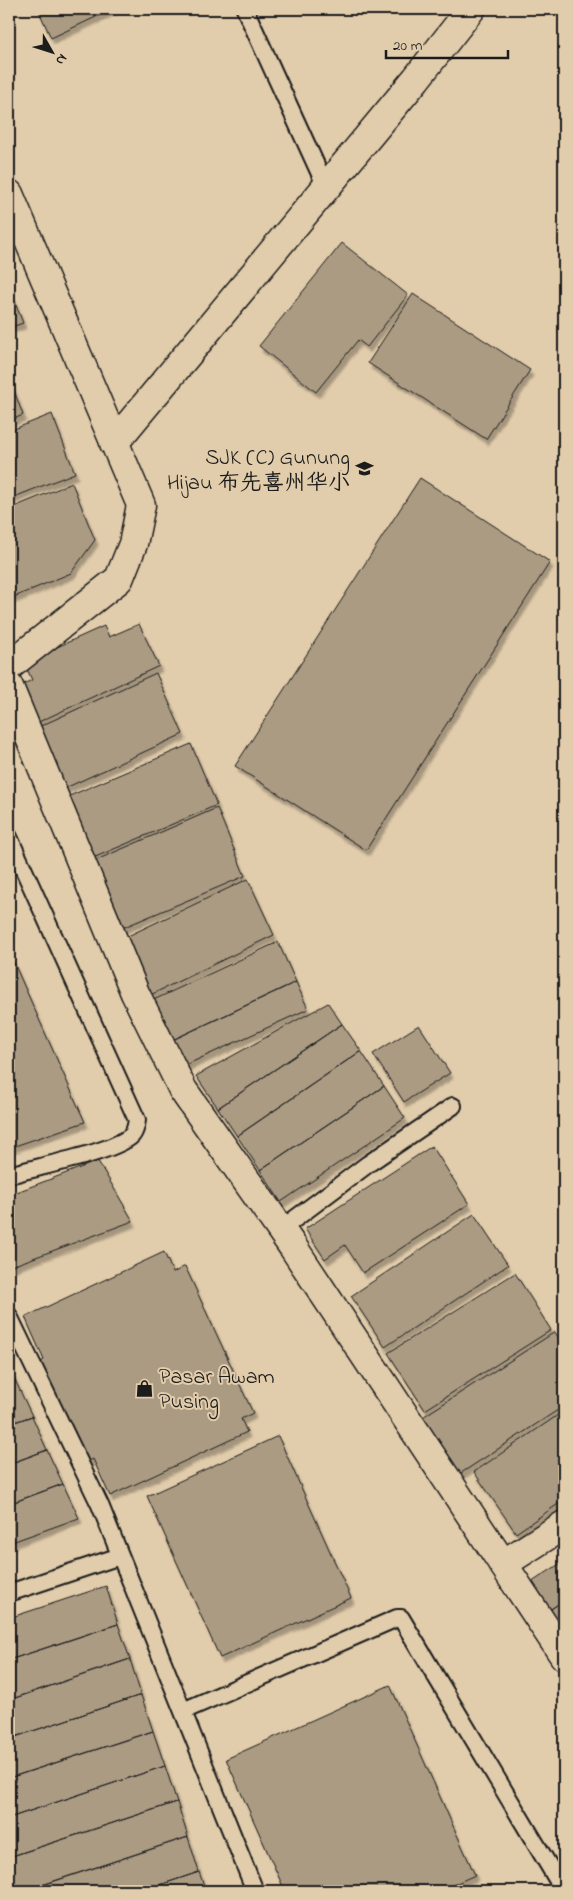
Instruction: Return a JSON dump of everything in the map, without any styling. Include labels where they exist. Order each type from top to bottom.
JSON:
[{"type":"street","points":[[114,443],[471,9]]},
{"type":"street","points":[[9,194],[141,505],[133,544],[119,579],[9,666]]},
{"type":"street","points":[[9,687],[135,993],[183,1090],[280,1230],[564,1656]]},
{"type":"street","points":[[503,1564],[564,1525]]},
{"type":"lane","points":[[245,9],[326,187]]},
{"type":"lane","points":[[9,837],[137,1120],[136,1130],[131,1136],[104,1149],[9,1174]]},
{"type":"lane","points":[[280,1230],[368,1164],[453,1106]]},
{"type":"lane","points":[[9,1316],[100,1505],[255,1891]]},
{"type":"lane","points":[[9,1593],[120,1556]]},
{"type":"lane","points":[[182,1711],[397,1618],[401,1618],[564,1891]]},
{"type":"building","points":[[38,9],[113,9],[51,38]]},
{"type":"building","points":[[342,243],[408,295],[367,347],[358,340],[316,392],[259,346]]},
{"type":"building","points":[[9,287],[23,323],[9,328]]},
{"type":"building","points":[[413,294],[530,370],[486,439],[368,363]]},
{"type":"building","points":[[9,377],[23,415],[9,421]]},
{"type":"building","points":[[52,414],[75,473],[9,499],[9,431]]},
{"type":"building","points":[[420,478],[550,562],[366,850],[235,766]]},
{"type":"building","points":[[72,483],[95,540],[71,573],[9,599],[9,509]]},
{"type":"building","points":[[139,624],[159,666],[32,725],[15,688],[32,680],[24,662],[104,626],[109,637]]},
{"type":"building","points":[[156,673],[183,734],[61,790],[34,729]]},
{"type":"building","points":[[191,744],[217,805],[86,861],[60,800]]},
{"type":"building","points":[[217,808],[245,876],[122,928],[94,861]]},
{"type":"building","points":[[248,879],[274,935],[142,999],[115,942]]},
{"type":"building","points":[[278,942],[296,982],[166,1043],[147,1003]]},
{"type":"building","points":[[9,952],[85,1122],[9,1148]]},
{"type":"building","points":[[296,982],[308,1009],[177,1069],[166,1043]]},
{"type":"building","points":[[328,1003],[342,1024],[218,1108],[196,1076]]},
{"type":"building","points":[[342,1024],[361,1051],[237,1136],[218,1108]]},
{"type":"building","points":[[419,1025],[450,1073],[404,1102],[373,1054]]},
{"type":"building","points":[[361,1051],[384,1086],[260,1170],[237,1136]]},
{"type":"building","points":[[384,1086],[405,1118],[281,1202],[260,1170]]},
{"type":"building","points":[[432,1146],[469,1204],[363,1273],[345,1245],[325,1259],[305,1229]]},
{"type":"building","points":[[98,1161],[133,1221],[9,1267],[9,1195]]},
{"type":"building","points":[[474,1214],[508,1265],[385,1347],[351,1296]]},
{"type":"building","name":"Pasar Awam Pusing","points":[[164,1252],[173,1273],[185,1266],[253,1413],[241,1419],[247,1432],[110,1496],[93,1459],[83,1464],[37,1364],[44,1360],[25,1317]]},
{"type":"building","points":[[515,1273],[551,1330],[425,1410],[388,1353]]},
{"type":"building","points":[[555,1332],[564,1346],[564,1406],[455,1477],[418,1420]]},
{"type":"building","points":[[9,1366],[16,1382],[9,1384]]},
{"type":"building","points":[[16,1382],[32,1416],[9,1424],[9,1384]]},
{"type":"building","points":[[564,1411],[564,1500],[516,1533],[474,1472]]},
{"type":"building","points":[[32,1416],[47,1450],[9,1464],[9,1424]]},
{"type":"building","points":[[278,1436],[351,1598],[220,1658],[147,1496]]},
{"type":"building","points":[[47,1450],[63,1484],[9,1504],[9,1464]]},
{"type":"building","points":[[63,1484],[79,1518],[9,1543],[9,1504]]},
{"type":"building","points":[[564,1561],[564,1600],[541,1616],[523,1588]]},
{"type":"building","points":[[106,1586],[118,1624],[9,1660],[9,1618]]},
{"type":"building","points":[[564,1600],[564,1649],[541,1616]]},
{"type":"building","points":[[118,1624],[130,1659],[9,1700],[9,1660]]},
{"type":"building","points":[[130,1659],[141,1695],[9,1739],[9,1700]]},
{"type":"building","points":[[390,1685],[475,1875],[439,1891],[285,1891],[226,1759]]},
{"type":"building","points":[[141,1695],[153,1731],[9,1778],[9,1739]]},
{"type":"building","points":[[153,1731],[165,1766],[9,1818],[9,1778]]},
{"type":"building","points":[[165,1766],[177,1802],[9,1857],[9,1818]]},
{"type":"building","points":[[177,1802],[188,1837],[24,1891],[9,1891],[9,1857]]},
{"type":"building","points":[[188,1837],[199,1872],[142,1891],[24,1891]]},
{"type":"building","points":[[199,1872],[206,1891],[142,1891]]},
{"type":"place","name":"SJK (C) Gunung Hijau 布先喜州华小","points":[[364,469]]},
{"type":"place","name":"Pasar Awam Pusing","points":[[145,1388]]}]
